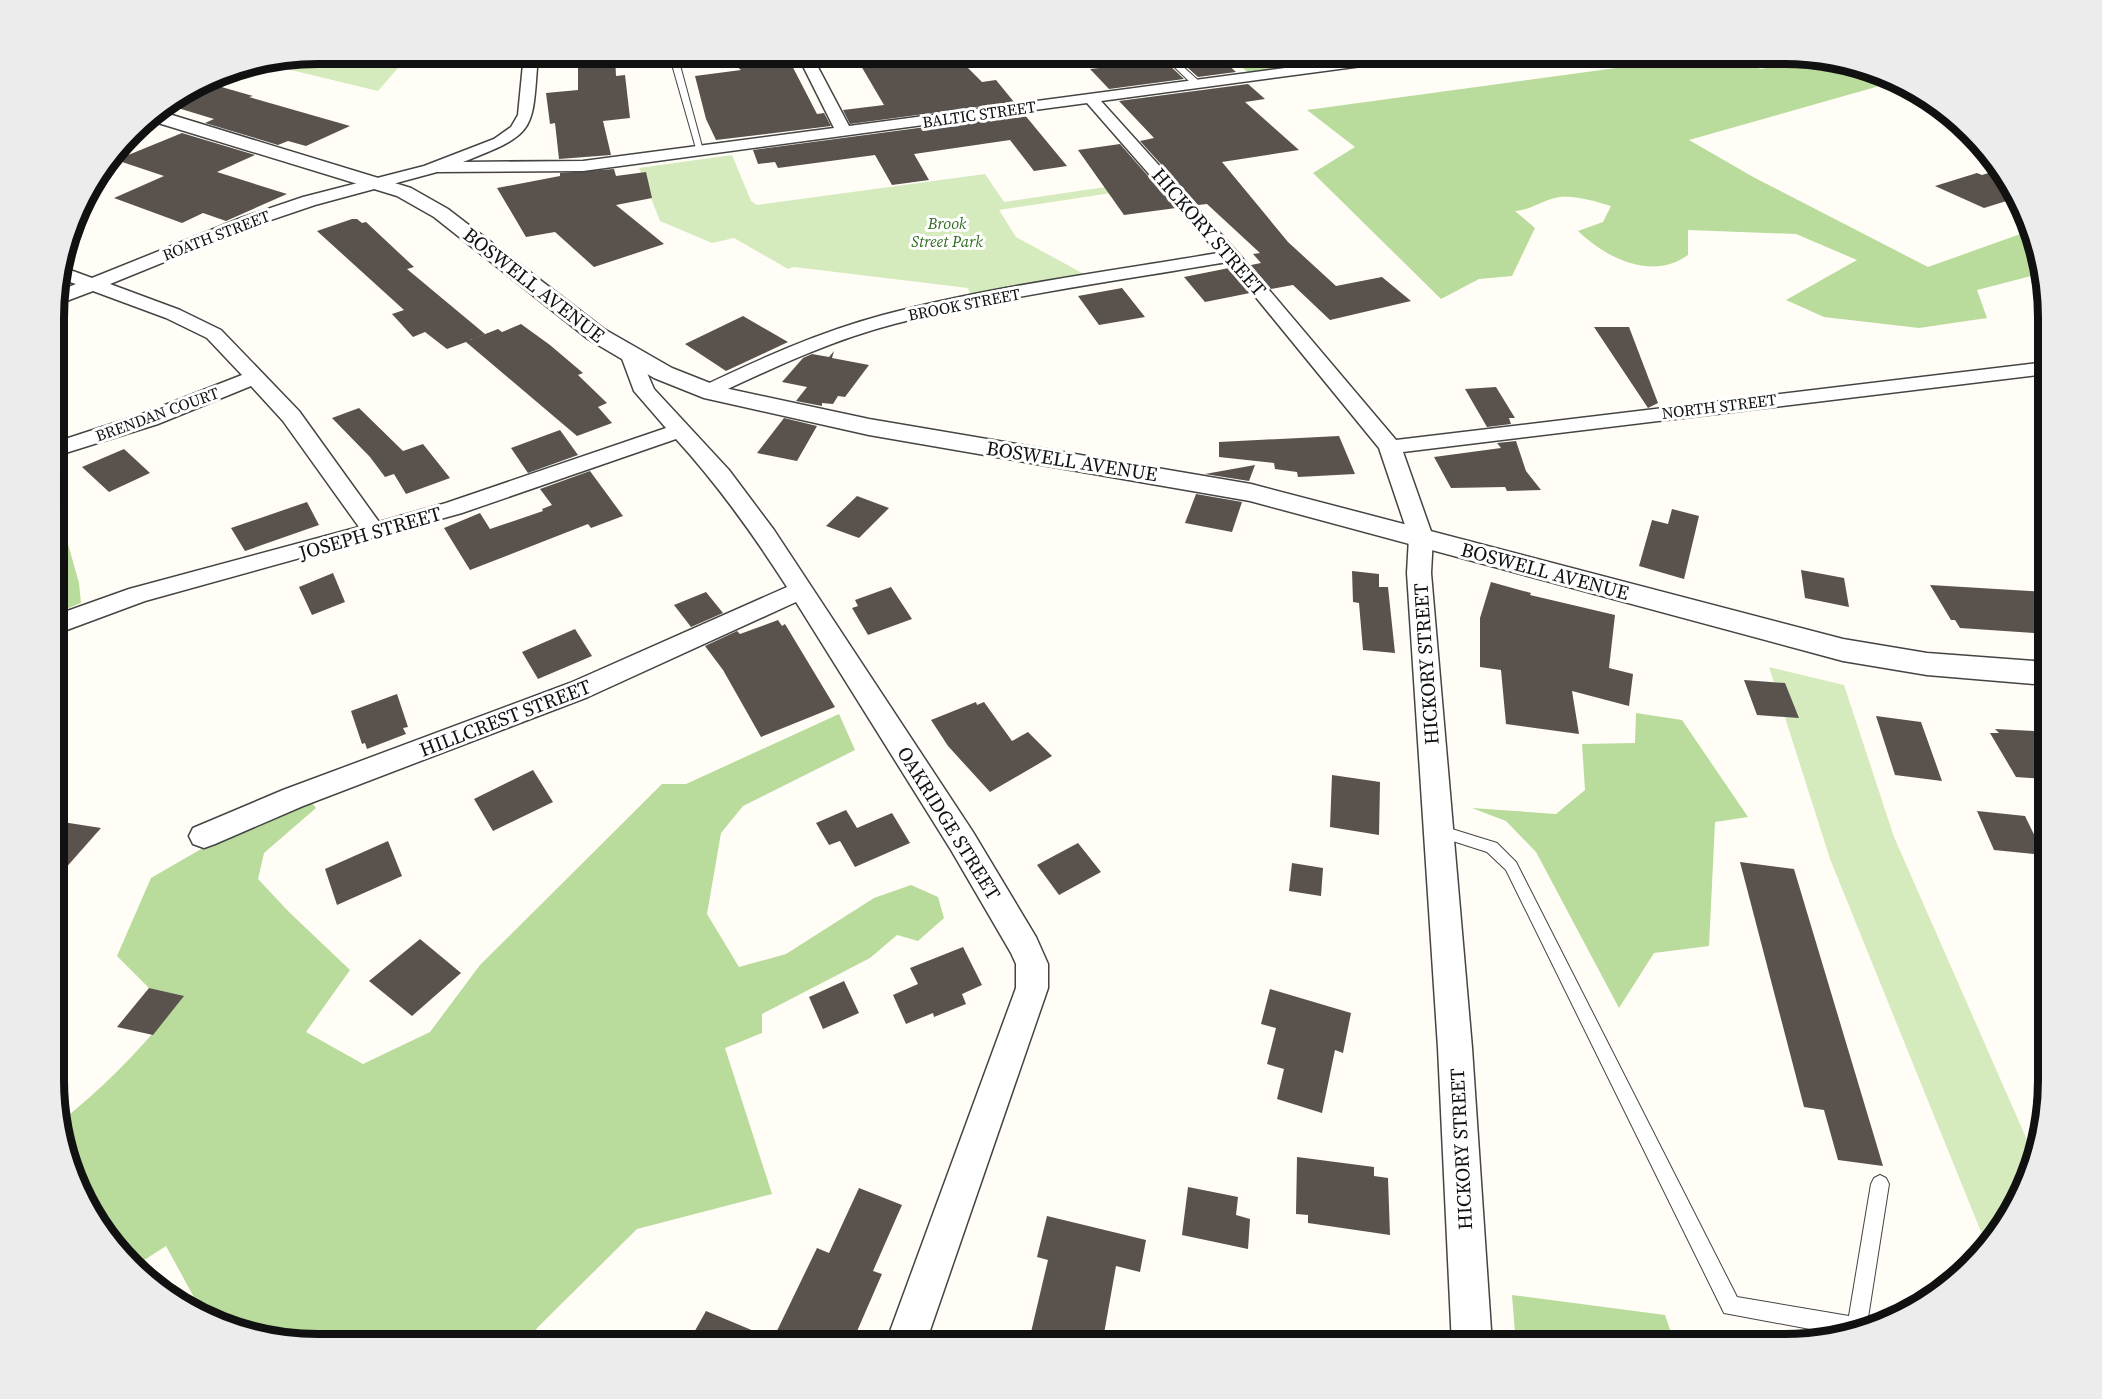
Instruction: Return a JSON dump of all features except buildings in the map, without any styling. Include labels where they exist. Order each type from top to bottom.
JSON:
[{"type":"street","points":[[435,167],[500,142],[519,127],[527,111],[530,64]]},
{"type":"street","points":[[809,64],[844,132]]},
{"type":"street","name":"BALTIC STREET","points":[[435,167],[583,166],[1347,64]]},
{"type":"street","name":"HICKORY STREET","points":[[1091,99],[1231,256],[1390,447],[1421,537],[1419,573],[1455,1048],[1471,1334]]},
{"type":"street","name":"BOSWELL AVENUE","points":[[163,118],[380,183],[409,194],[441,213],[561,309],[632,356],[676,379],[708,391],[775,409],[1204,483],[1302,505],[1843,650],[1927,664],[2038,673]]},
{"type":"street","points":[[519,127],[535,168]]},
{"type":"street","name":"ROATH STREET","points":[[66,295],[247,222],[435,167]]},
{"type":"street","name":"BROOK STREET","points":[[708,391],[790,353],[887,320],[994,297],[1231,256]]},
{"type":"street","points":[[68,275],[202,327],[223,341],[300,428],[374,531]]},
{"type":"street","name":"OAKRIDGE STREET","points":[[632,356],[634,370],[644,391],[745,506],[802,590],[962,841],[1007,916],[1032,964],[1032,988],[909,1334]]},
{"type":"street","name":"NORTH STREET","points":[[1390,447],[2038,369]]},
{"type":"street","name":"BRENDAN COURT","points":[[64,446],[150,419],[256,377]]},
{"type":"street","name":"JOSEPH STREET","points":[[64,622],[148,592],[374,531],[496,495],[680,430]]},
{"type":"street","name":"HILLCREST STREET","points":[[204,836],[293,798],[579,690],[802,590]]},
{"type":"lane","points":[[676,64],[701,152]]},
{"type":"lane","points":[[1176,64],[1197,84]]},
{"type":"lane","points":[[1439,831],[1492,847],[1511,866],[1731,1306],[1850,1326]]},
{"type":"lane","points":[[1858,1323],[1880,1184]]},
{"type":"green space","points":[[318,64],[401,64],[378,91],[291,70],[273,68]]},
{"type":"green space","points":[[1237,64],[1307,64],[1248,72]]},
{"type":"green space","points":[[1645,64],[1747,64],[1761,69],[1786,64],[1833,69],[1883,85],[1689,140],[1755,178],[1928,267],[2023,233],[2034,275],[1977,290],[1987,318],[1919,328],[1824,317],[1786,300],[1857,260],[1796,234],[1688,230],[1688,255],[1674,263],[1645,266],[1630,263],[1602,250],[1578,231],[1603,222],[1611,206],[1581,198],[1558,197],[1515,211],[1535,228],[1512,276],[1479,279],[1441,299],[1313,173],[1355,147],[1307,110]]},
{"type":"green space","name":"Brook Street Park","points":[[732,155],[751,201],[757,205],[985,174],[1004,202],[1139,182],[1144,188],[999,210],[1016,237],[1084,274],[970,294],[968,288],[794,267],[788,269],[734,238],[712,243],[660,221],[639,168]]},
{"type":"green space","points":[[64,544],[68,544],[79,583],[81,603],[64,610]]},
{"type":"green space","points":[[1769,667],[1844,685],[1894,837],[2029,1145],[2011,1193],[1995,1222],[1983,1237],[1830,859]]},
{"type":"green space","points":[[1636,713],[1682,720],[1748,817],[1715,822],[1709,946],[1654,953],[1619,1008],[1536,852],[1506,821],[1472,808],[1556,814],[1585,790],[1582,744],[1635,743]]},
{"type":"green space","points":[[839,714],[855,750],[743,806],[721,833],[707,914],[739,967],[786,954],[874,898],[911,885],[938,897],[944,918],[918,941],[897,935],[870,958],[762,1014],[762,1033],[725,1048],[772,1194],[637,1229],[537,1328],[534,1334],[302,1334],[269,1330],[221,1315],[196,1302],[166,1246],[141,1262],[117,1235],[107,1222],[84,1178],[73,1146],[67,1116],[125,1064],[183,997],[149,988],[117,956],[151,878],[215,841],[310,801],[316,808],[264,853],[258,879],[350,970],[306,1032],[363,1064],[430,1032],[480,965],[662,784],[686,784]]},
{"type":"green space","points":[[1512,1295],[1665,1315],[1672,1334],[1515,1334]]}]
